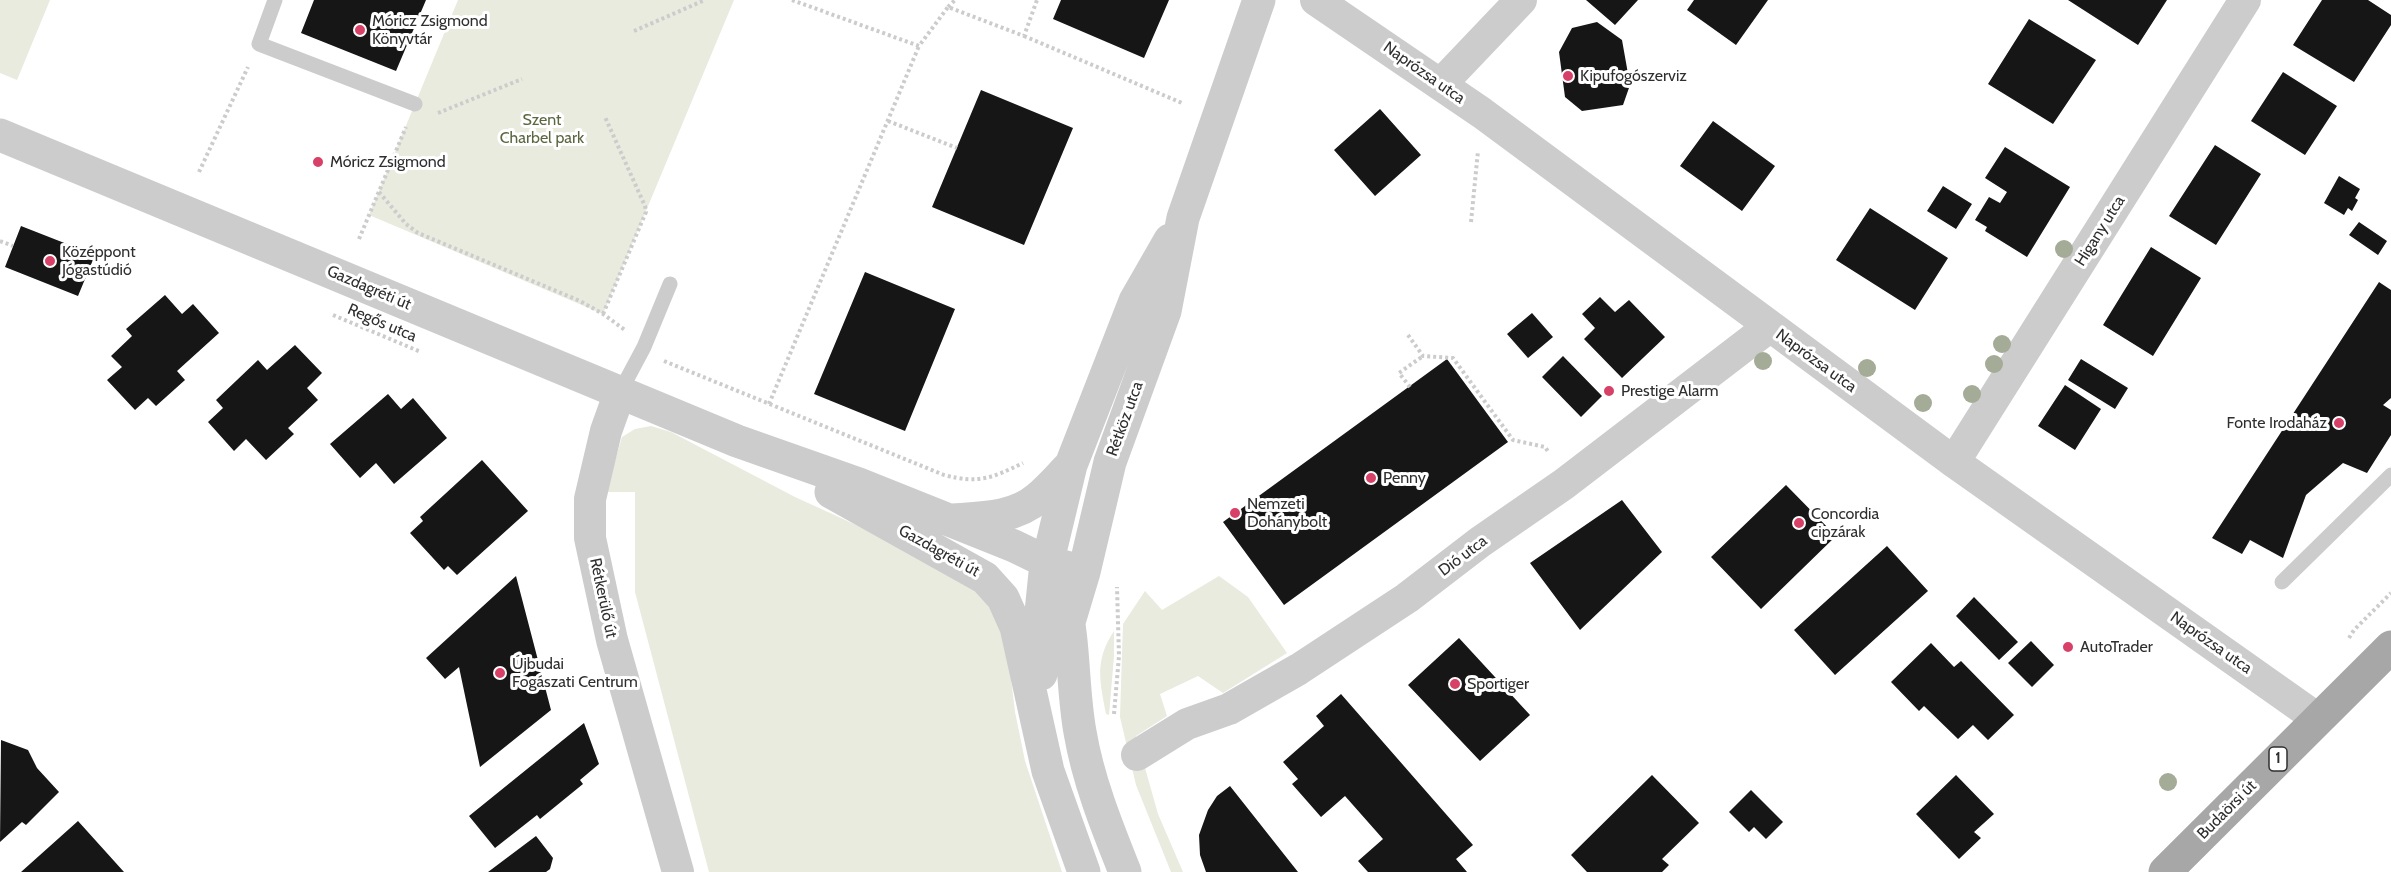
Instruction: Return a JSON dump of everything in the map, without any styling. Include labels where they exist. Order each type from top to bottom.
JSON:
[{"type":"main road","name":"Budaörsi út","points":[[2165,872],[2391,647]]},
{"type":"street","name":"Rétköz utca","points":[[1058,570],[1107,470],[1164,311],[1183,218],[1259,0]]},
{"type":"street","name":"Naprózsa utca","points":[[1316,0],[1482,113],[1954,462],[2318,719]]},
{"type":"street","points":[[1441,84],[1521,0]]},
{"type":"street","name":"Higany utca","points":[[1954,462],[2245,0]]},
{"type":"street","name":"Gazdagréti út","points":[[0,135],[737,441],[860,483],[948,521],[1014,546],[1058,570],[1040,622],[1042,741]]},
{"type":"street","name":"Rétköz utca","points":[[1125,872],[1097,800],[1080,733],[1069,622],[1058,570],[1071,465],[1135,301],[1183,218]]},
{"type":"street","name":"Dió utca","points":[[1137,755],[1187,724],[1229,709],[1299,669],[1407,598],[1480,542],[1564,484],[1770,327]]},
{"type":"street","name":"Rétkerülő út","points":[[620,392],[606,431],[591,499],[590,538],[612,640],[678,872]]},
{"type":"street","name":"Gazdagréti út","points":[[737,441],[986,578],[1003,598],[1016,627],[1048,771],[1084,872]]},
{"type":"street","points":[[948,521],[993,517],[1016,511],[1037,499],[1071,465]]},
{"type":"street","points":[[890,524],[957,545],[1030,574],[1058,570]]},
{"type":"lane","points":[[275,0],[259,44],[415,104]]},
{"type":"lane","points":[[620,392],[644,347],[670,284]]},
{"type":"lane","points":[[2282,582],[2391,475]]},
{"type":"path","points":[[634,31],[705,0]]},
{"type":"path","points":[[792,0],[919,46]]},
{"type":"path","points":[[770,404],[919,46],[948,6],[955,0]]},
{"type":"path","points":[[1024,36],[1037,0]]},
{"type":"path","points":[[948,6],[1182,103]]},
{"type":"path","points":[[199,172],[259,44]]},
{"type":"path","points":[[406,125],[522,79]]},
{"type":"path","points":[[359,239],[415,104]]},
{"type":"path","points":[[1471,222],[1482,113]]},
{"type":"path","points":[[603,314],[646,212],[605,117]]},
{"type":"path","points":[[888,121],[957,148]]},
{"type":"path","points":[[379,192],[406,224],[418,233],[580,301],[603,314],[662,360],[944,475],[974,481],[1000,475],[1024,463],[1039,461],[1071,465]]},
{"type":"path","points":[[0,241],[13,246]]},
{"type":"path","name":"Regős utca","points":[[333,315],[421,352]]},
{"type":"path","points":[[1408,335],[1423,356]]},
{"type":"path","points":[[1410,387],[1399,373],[1423,356],[1453,358],[1513,440],[1545,447]]},
{"type":"path","points":[[1114,718],[1119,656],[1117,582]]},
{"type":"green space","points":[[0,0],[50,0],[17,80],[0,73]]},
{"type":"green space","name":"Szent Charbel park","points":[[458,0],[734,0],[603,314],[369,215]]},
{"type":"green space","points":[[651,426],[671,432],[795,497],[946,566],[992,603],[1005,629],[1015,712],[1025,761],[1062,872],[709,872],[635,592],[635,492],[606,492],[622,437],[635,429]]},
{"type":"green space","points":[[1219,576],[1248,597],[1287,653],[1223,693],[1198,676],[1160,694],[1167,716],[1136,736],[1158,814],[1183,872],[1171,872],[1136,785],[1120,717],[1123,624],[1145,591],[1162,610]]},
{"type":"green space","points":[[1114,631],[1109,715],[1106,714],[1100,671],[1103,652]]},
{"type":"building","points":[[314,0],[426,0],[396,71],[301,33]]},
{"type":"building","points":[[1061,0],[1169,0],[1144,58],[1053,19]]},
{"type":"building","points":[[1586,0],[1638,0],[1615,25]]},
{"type":"building","points":[[1694,0],[1768,0],[1736,45],[1687,10]]},
{"type":"building","points":[[2068,0],[2167,0],[2138,45]]},
{"type":"building","points":[[2322,0],[2368,0],[2391,15],[2391,25],[2354,82],[2293,45]]},
{"type":"building","points":[[2029,19],[2096,60],[2053,124],[1988,84]]},
{"type":"building","points":[[1597,22],[1622,40],[1630,85],[1623,105],[1582,111],[1565,97],[1559,52],[1572,28]]},
{"type":"building","points":[[2283,72],[2337,106],[2305,155],[2251,121]]},
{"type":"building","points":[[981,90],[1073,128],[1024,245],[932,207]]},
{"type":"building","points":[[1380,109],[1421,155],[1375,196],[1334,150]]},
{"type":"building","points":[[1713,121],[1775,166],[1742,211],[1680,166]]},
{"type":"building","points":[[2215,145],[2261,174],[2216,245],[2169,216]]},
{"type":"building","points":[[2005,147],[2070,187],[2027,257],[1985,231],[1987,227],[1975,220],[1989,197],[2000,203],[2007,192],[1985,178]]},
{"type":"building","points":[[2339,176],[2360,189],[2355,198],[2358,200],[2352,211],[2348,208],[2344,215],[2324,203]]},
{"type":"building","points":[[1943,186],[1972,204],[1956,229],[1927,211]]},
{"type":"building","points":[[1870,208],[1948,258],[1915,310],[1836,260]]},
{"type":"building","points":[[2359,222],[2387,241],[2378,255],[2349,235]]},
{"type":"building","name":"Középpont Jógastúdió","points":[[21,226],[95,255],[78,296],[5,267]]},
{"type":"building","points":[[2151,247],[2201,278],[2153,356],[2103,325]]},
{"type":"building","points":[[865,272],[955,309],[905,431],[814,394]]},
{"type":"building","name":"Fonte Irodaház","points":[[2379,282],[2391,290],[2391,398],[2383,405],[2391,410],[2391,435],[2367,473],[2343,463],[2306,495],[2283,558],[2250,540],[2242,554],[2212,538]]},
{"type":"building","points":[[165,295],[182,314],[193,304],[219,333],[177,371],[185,380],[156,406],[148,398],[135,410],[107,380],[122,367],[111,356],[132,336],[126,329]]},
{"type":"building","points":[[1600,297],[1615,312],[1629,300],[1665,337],[1622,378],[1584,339],[1595,328],[1582,314]]},
{"type":"building","points":[[1532,313],[1553,337],[1528,358],[1507,334]]},
{"type":"building","points":[[295,345],[322,373],[307,388],[318,400],[288,428],[294,434],[266,460],[246,439],[234,451],[208,422],[223,408],[216,400],[258,360],[267,370]]},
{"type":"building","points":[[1563,356],[1602,396],[1581,417],[1542,377]]},
{"type":"building","name":"Penny","points":[[1447,359],[1508,442],[1284,605],[1223,522]]},
{"type":"building","points":[[2081,359],[2128,388],[2115,409],[2068,380]]},
{"type":"building","points":[[2065,385],[2101,409],[2075,450],[2038,426]]},
{"type":"building","points":[[388,394],[401,409],[413,398],[447,438],[394,484],[376,463],[360,478],[330,444]]},
{"type":"building","points":[[482,460],[528,511],[457,575],[448,566],[444,570],[410,533],[423,521],[420,517]]},
{"type":"building","points":[[1786,485],[1836,536],[1761,609],[1711,557]]},
{"type":"building","points":[[1622,500],[1662,552],[1580,630],[1530,563]]},
{"type":"building","points":[[1887,546],[1928,591],[1835,675],[1794,630]]},
{"type":"building","name":"Újbudai Fogászati Centrum","points":[[516,576],[551,710],[480,767],[459,667],[445,679],[426,658]]},
{"type":"building","points":[[1974,597],[2018,642],[1999,660],[1956,616]]},
{"type":"building","points":[[1459,638],[1530,715],[1480,761],[1408,685]]},
{"type":"building","points":[[2031,641],[2054,665],[2032,687],[2008,663]]},
{"type":"building","points":[[1931,643],[1954,667],[1961,661],[2014,715],[1988,740],[1973,725],[1958,739],[1924,706],[1919,711],[1891,682]]},
{"type":"building","points":[[1341,694],[1473,845],[1456,859],[1467,872],[1368,872],[1358,861],[1383,839],[1345,796],[1321,817],[1292,784],[1298,779],[1283,762],[1324,726],[1316,716]]},
{"type":"building","points":[[584,723],[599,764],[580,780],[583,784],[540,819],[537,815],[495,848],[469,816]]},
{"type":"building","points":[[1,740],[28,750],[37,768],[59,792],[26,825],[22,822],[0,842]]},
{"type":"building","points":[[1652,775],[1699,823],[1662,859],[1669,865],[1662,872],[1587,872],[1571,855]]},
{"type":"building","points":[[1956,775],[1994,814],[1974,832],[1981,838],[1959,859],[1916,814]]},
{"type":"building","points":[[1230,786],[1298,872],[1206,872],[1200,855],[1199,835],[1208,810],[1217,796]]},
{"type":"building","points":[[1751,790],[1783,822],[1766,839],[1754,827],[1749,832],[1729,812]]},
{"type":"building","points":[[78,821],[124,872],[21,872]]},
{"type":"building","points":[[536,836],[553,858],[550,869],[546,872],[488,872]]},
{"type":"place","name":"Móricz Zsigmond Könyvtár","points":[[360,30]]},
{"type":"place","name":"Kipufogószerviz","points":[[1568,76]]},
{"type":"place","name":"Móricz Zsigmond","points":[[318,162]]},
{"type":"place","name":"Középpont Jógastúdió","points":[[50,261]]},
{"type":"place","name":"Prestige Alarm","points":[[1609,391]]},
{"type":"place","name":"Fonte Irodaház","points":[[2339,423]]},
{"type":"place","name":"Penny","points":[[1371,478]]},
{"type":"place","name":"Nemzeti Dohánybolt","points":[[1235,513]]},
{"type":"place","name":"Concordia cipzárak","points":[[1799,523]]},
{"type":"place","name":"AutoTrader","points":[[2068,647]]},
{"type":"place","name":"Újbudai Fogászati Centrum","points":[[500,673]]},
{"type":"place","name":"Sportiger","points":[[1455,684]]}]
